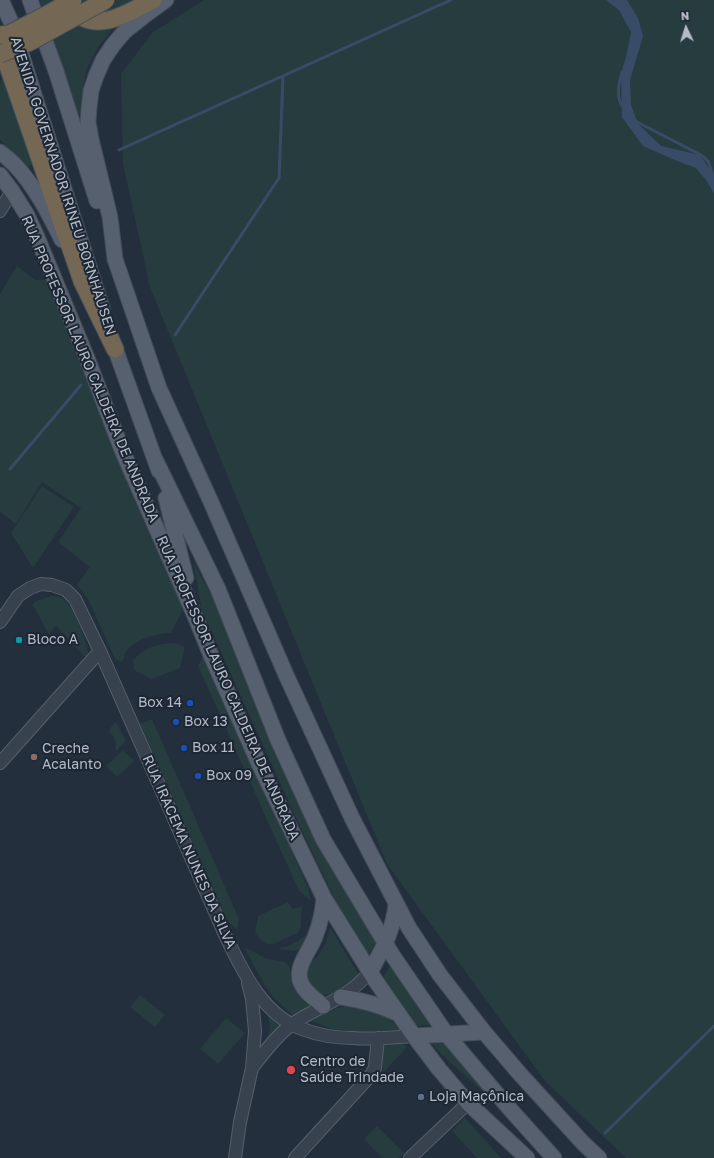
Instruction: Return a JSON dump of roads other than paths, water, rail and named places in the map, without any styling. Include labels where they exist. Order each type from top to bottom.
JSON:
[{"type":"highway","points":[[64,0],[81,17],[97,22],[112,19],[153,0]]},
{"type":"highway","points":[[0,46],[9,34],[73,0]]},
{"type":"highway","points":[[0,46],[30,42],[106,0]]},
{"type":"highway","points":[[0,46],[82,282],[115,349]]},
{"type":"main road","name":"AVENIDA GOVERNADOR IRINEU BORNHAUSEN","points":[[1,0],[13,30],[115,349],[156,461]]},
{"type":"main road","name":"AVENIDA GOVERNADOR IRINEU BORNHAUSEN","points":[[30,0],[56,71],[115,259]]},
{"type":"main road","points":[[166,0],[126,31],[113,45],[103,60],[91,91],[88,122],[110,217],[115,259],[159,388],[211,502],[287,677],[352,818],[409,928],[440,975],[484,1032],[583,1144],[598,1158]]},
{"type":"main road","points":[[0,152],[14,163],[30,183],[49,216],[82,282]]},
{"type":"main road","name":"RUA PROFESSOR LAURO CALDEIRA DE ANDRADA","points":[[0,175],[27,215],[87,358],[122,450],[210,653],[260,766],[324,898],[370,972],[414,1036],[439,1069],[468,1103],[528,1158]]},
{"type":"main road","points":[[156,461],[174,526],[195,616]]},
{"type":"main road","points":[[156,461],[218,590],[278,740],[323,839],[385,943],[447,1035],[508,1108],[553,1158]]},
{"type":"main road","points":[[323,1006],[305,990],[300,982],[300,972],[304,957],[315,939],[322,916],[324,898]]},
{"type":"main road","points":[[370,972],[392,928],[396,904]]},
{"type":"main road","points":[[341,997],[365,1001],[399,1014]]},
{"type":"main road","points":[[414,1036],[484,1032]]},
{"type":"main road","points":[[468,1103],[512,1130],[542,1152],[553,1158]]},
{"type":"street","points":[[0,211],[12,191]]},
{"type":"street","name":"RUA IRACEMA NUNES DA SILVA","points":[[0,622],[18,596],[30,588],[41,584],[52,585],[66,590],[75,599],[100,651],[236,957],[246,974],[269,1006],[282,1018],[302,1030],[354,1039],[414,1036]]},
{"type":"street","points":[[0,763],[100,651]]},
{"type":"street","points":[[252,1068],[281,1033],[292,1024],[341,997],[357,986],[370,972]]},
{"type":"street","points":[[236,1158],[240,1122],[252,1068],[255,1030],[252,998],[246,974]]},
{"type":"street","points":[[295,1158],[372,1075],[375,1068],[378,1038]]},
{"type":"street","points":[[410,1158],[468,1103]]},
{"type":"water","points":[[606,0],[627,0],[638,18],[643,36],[630,80],[631,105],[638,124],[661,146],[700,155],[714,176],[714,193],[696,168],[643,146],[622,117],[621,74],[631,32],[619,10]]},
{"type":"waterway","points":[[119,150],[451,0]]},
{"type":"waterway","points":[[622,72],[618,95],[623,107]]},
{"type":"waterway","points":[[175,335],[279,178],[283,76]]},
{"type":"waterway","points":[[635,120],[701,155],[708,161],[714,178]]},
{"type":"waterway","points":[[10,469],[81,385]]},
{"type":"waterway","points":[[605,1133],[714,1026]]},
{"type":"place","name":"Bloco A","points":[[19,640]]},
{"type":"place","name":"Box 14","points":[[190,703]]},
{"type":"place","name":"Box 13","points":[[176,722]]},
{"type":"place","name":"Box 11","points":[[184,748]]},
{"type":"place","name":"Creche Acalanto","points":[[34,757]]},
{"type":"place","name":"Box 09","points":[[198,776]]},
{"type":"place","name":"Centro de Saúde Trindade","points":[[291,1070]]},
{"type":"place","name":"Loja Maçônica","points":[[421,1097]]}]
